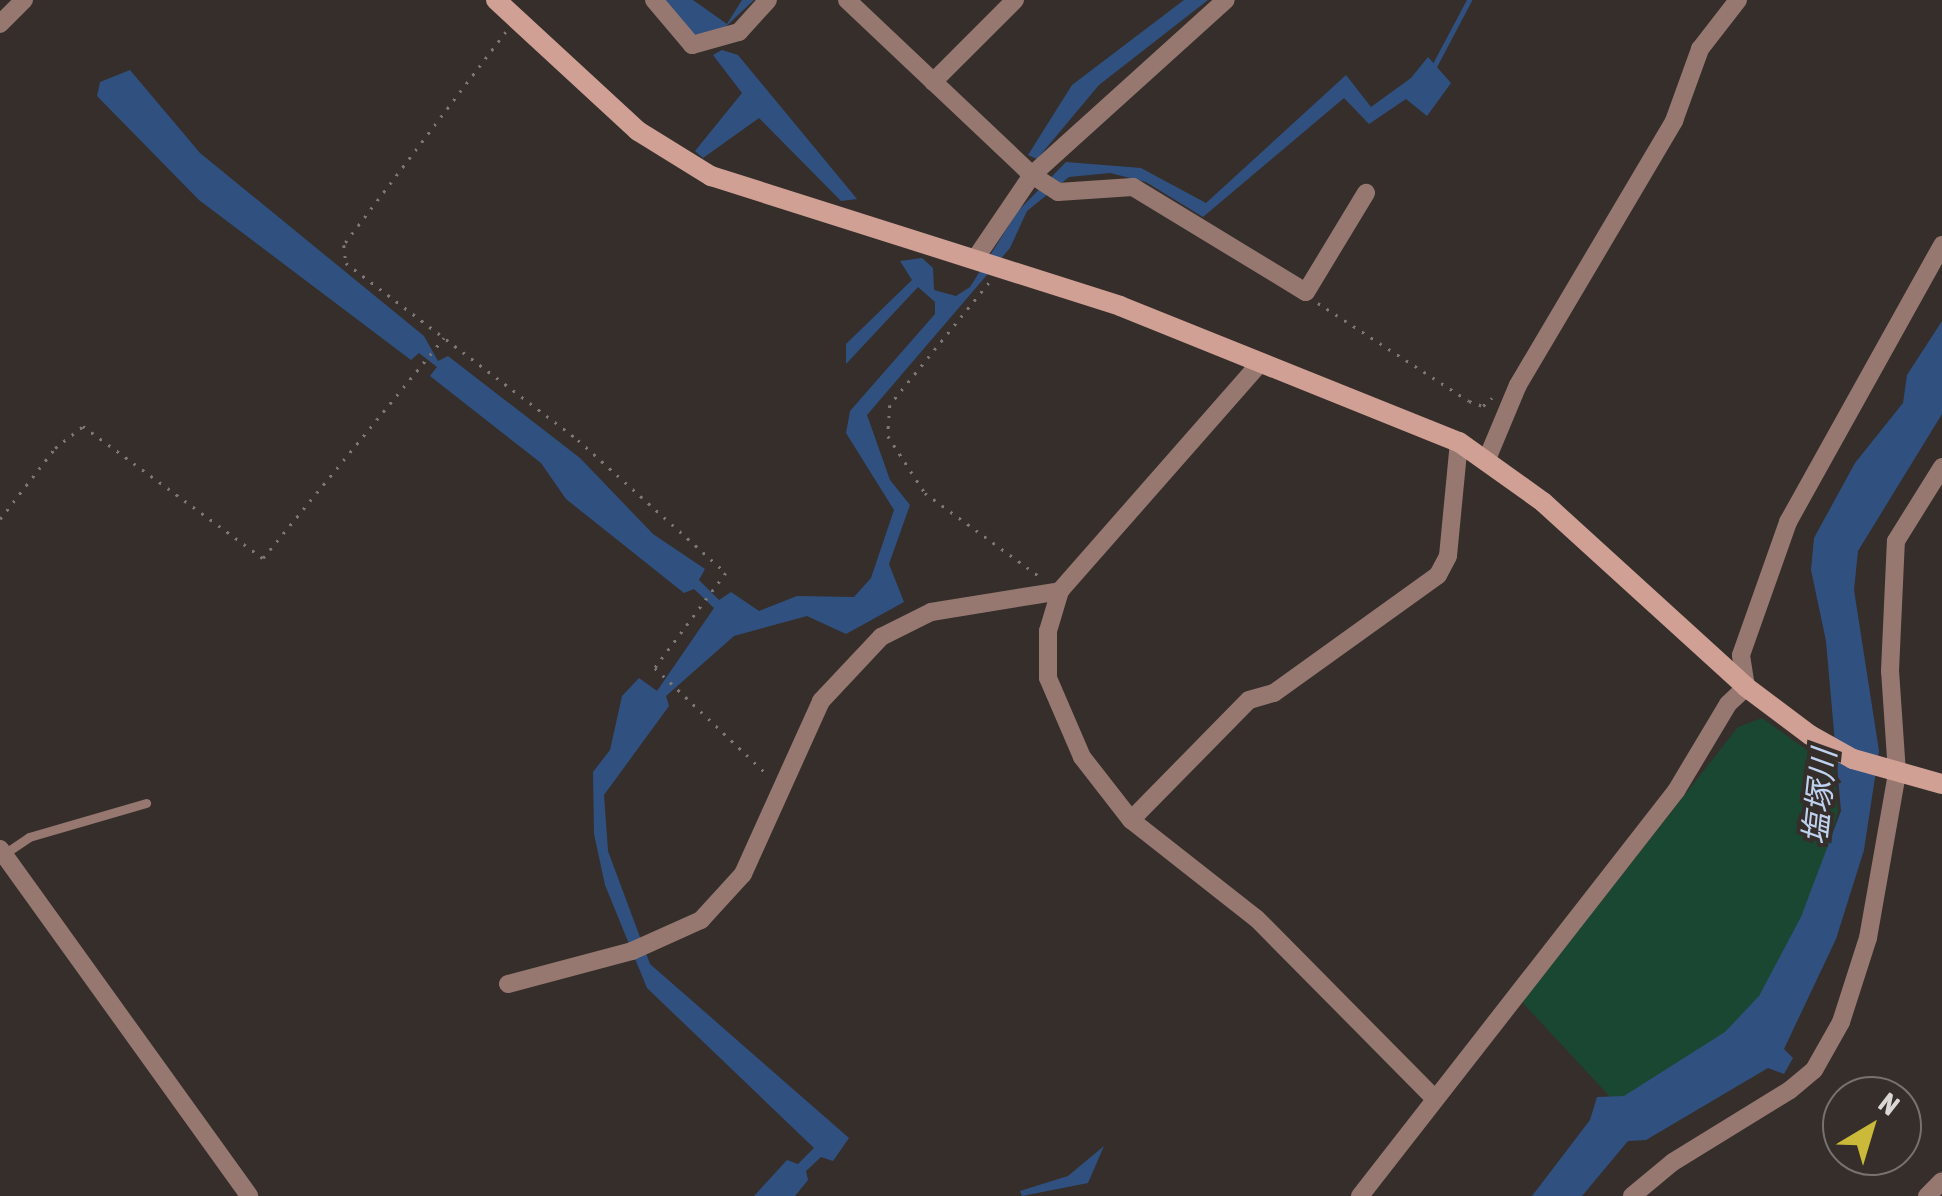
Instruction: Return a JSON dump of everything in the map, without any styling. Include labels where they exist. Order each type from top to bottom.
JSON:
[{"type":"street","points":[[0,24],[24,0]]},
{"type":"street","points":[[496,0],[638,131],[711,176],[1004,265],[1459,442],[1487,459],[1764,702],[1836,751],[1890,771],[1942,784]]},
{"type":"street","points":[[654,0],[692,44],[739,32],[768,0]]},
{"type":"street","points":[[847,0],[1032,175],[1058,192],[1133,186],[1306,292],[1366,192]]},
{"type":"street","points":[[933,82],[1015,0]]},
{"type":"street","points":[[977,256],[1032,175],[1226,0]]},
{"type":"street","points":[[1487,459],[1518,385],[1674,122],[1700,49],[1738,0]]},
{"type":"street","points":[[1360,1196],[1676,791],[1746,687],[1741,655],[1788,522],[1942,245]]},
{"type":"street","points":[[1261,362],[1060,591],[1046,652],[1054,702],[1082,757],[1131,820],[1257,920],[1435,1098]]},
{"type":"street","points":[[1131,820],[1249,700],[1274,693],[1438,575],[1448,556],[1459,442]]},
{"type":"street","points":[[1632,1196],[1673,1162],[1790,1090],[1829,1048],[1868,938],[1890,771],[1890,580],[1896,541],[1942,467]]},
{"type":"street","points":[[508,984],[686,931],[744,874],[822,700],[881,637],[931,612],[1060,591]]},
{"type":"street","points":[[1,853],[249,1196]]},
{"type":"street","points":[[1927,1196],[1942,1181]]},
{"type":"lane","points":[[1,853],[30,836],[146,804]]},
{"type":"path","points":[[516,19],[344,245],[346,263],[578,440],[726,574],[655,668],[781,788]]},
{"type":"path","points":[[1004,265],[890,405],[888,436],[925,493],[1060,591]]},
{"type":"path","points":[[1306,292],[1340,324],[1469,402],[1483,406],[1518,385]]},
{"type":"path","points":[[0,518],[55,448],[83,426],[263,558],[444,338]]},
{"type":"green space","points":[[1762,718],[1835,770],[1838,812],[1824,862],[1760,1022],[1633,1097],[1611,1098],[1522,1002],[1738,727]]},
{"type":"water","points":[[663,0],[693,0],[727,24],[742,0],[754,0],[719,33],[695,36]]},
{"type":"water","points":[[1184,0],[1208,0],[1099,85],[1037,159],[1028,155],[1072,85]]},
{"type":"water","points":[[722,50],[738,55],[857,199],[841,201],[759,118],[703,158],[695,151],[742,93],[713,55]]},
{"type":"water","points":[[1428,57],[1451,83],[1427,116],[1406,99],[1369,124],[1344,98],[1203,217],[1146,182],[1110,173],[1069,177],[1027,211],[1010,248],[867,415],[890,480],[910,505],[889,564],[904,602],[846,634],[807,616],[734,636],[666,696],[669,706],[604,795],[608,851],[650,964],[849,1138],[833,1161],[821,1157],[806,1171],[808,1180],[795,1196],[754,1196],[787,1160],[798,1164],[814,1148],[647,988],[605,885],[594,834],[593,772],[610,750],[622,696],[639,678],[657,691],[714,608],[694,589],[684,593],[566,499],[541,463],[430,376],[437,367],[419,353],[411,360],[199,200],[97,96],[100,82],[130,70],[200,153],[424,336],[438,361],[448,356],[580,458],[653,534],[705,569],[699,580],[719,600],[731,592],[759,611],[797,596],[854,597],[871,578],[894,510],[846,433],[850,411],[935,314],[935,302],[918,287],[846,364],[846,344],[912,280],[900,261],[922,258],[933,268],[934,290],[956,296],[970,287],[1018,211],[1066,162],[1141,168],[1206,203],[1346,75],[1371,107],[1411,78]]},
{"type":"water","name":"塩塚川","points":[[1942,321],[1942,414],[1858,551],[1854,590],[1879,751],[1864,850],[1836,939],[1784,1049],[1793,1058],[1784,1074],[1768,1068],[1646,1140],[1628,1141],[1582,1196],[1532,1196],[1590,1120],[1597,1097],[1624,1096],[1725,1032],[1759,996],[1801,917],[1841,811],[1826,641],[1811,570],[1814,538],[1855,463],[1903,403],[1907,375]]},
{"type":"water","points":[[1104,1146],[1088,1183],[1022,1196],[1020,1191],[1068,1176]]},
{"type":"waterway","points":[[1433,68],[1469,0]]}]
